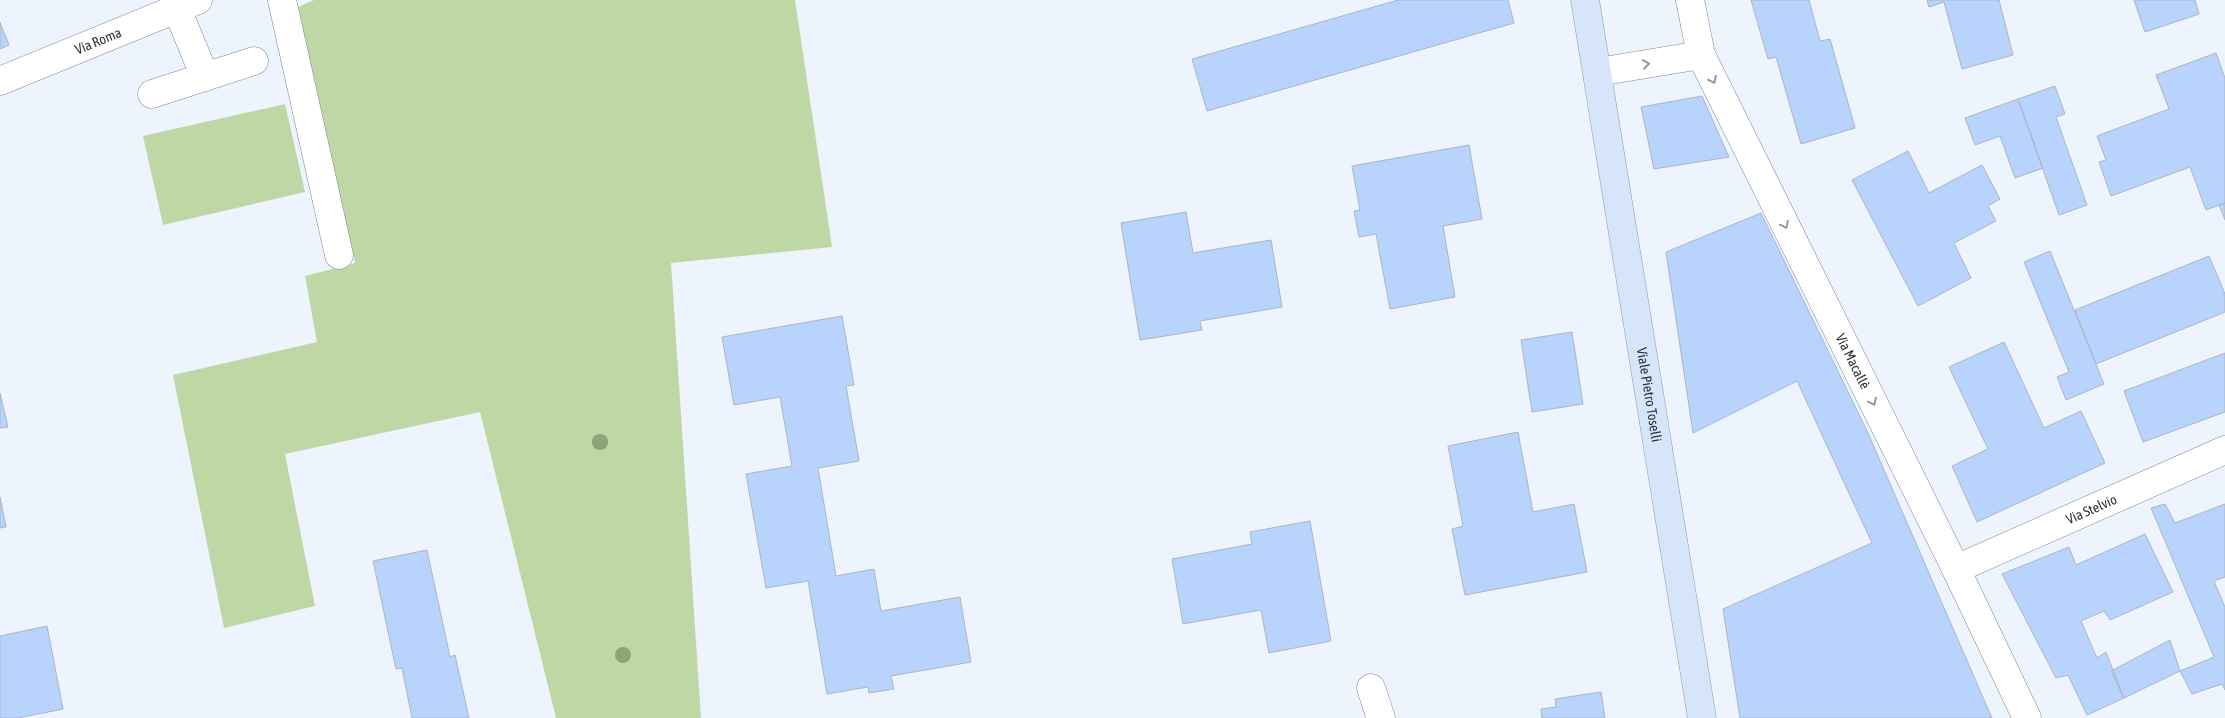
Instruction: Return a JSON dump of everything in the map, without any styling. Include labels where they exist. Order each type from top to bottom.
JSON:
[{"type":"main road","name":"Viale Pietro Toselli","points":[[1585,0],[1702,718]]},
{"type":"street","points":[[282,0],[339,255]]},
{"type":"street","name":"Via Macallè","points":[[1690,0],[1701,56],[1956,569],[2027,718]]},
{"type":"street","points":[[187,4],[205,77]]},
{"type":"street","name":"Via Roma","points":[[0,81],[187,4]]},
{"type":"street","points":[[1598,72],[1701,56]]},
{"type":"street","points":[[152,94],[254,61]]},
{"type":"street","name":"Via Stelvio","points":[[1956,569],[2225,450]]},
{"type":"street","points":[[1371,688],[1381,718]]},
{"type":"green space","points":[[314,0],[795,0],[832,247],[671,263],[701,718],[556,718],[480,412],[285,454],[315,606],[224,628],[173,375],[317,342],[305,276],[355,263],[298,7]]},
{"type":"green space","points":[[285,104],[305,192],[163,225],[143,136]]},
{"type":"building","points":[[1398,0],[1508,0],[1514,23],[1207,111],[1192,59]]},
{"type":"building","points":[[1751,0],[1809,0],[1820,41],[1830,39],[1855,128],[1801,144],[1776,57],[1768,59]]},
{"type":"building","points":[[1927,0],[1999,0],[2013,55],[1962,69],[1944,2],[1929,7]]},
{"type":"building","points":[[2134,0],[2195,0],[2199,14],[2145,32]]},
{"type":"building","points":[[0,22],[9,45],[0,49]]},
{"type":"building","points":[[2216,53],[2225,78],[2225,203],[2206,210],[2190,167],[2111,196],[2099,162],[2106,160],[2097,136],[2169,109],[2156,75]]},
{"type":"building","points":[[2055,86],[2065,114],[2056,117],[2087,205],[2059,215],[2018,99]]},
{"type":"building","points":[[1702,96],[1729,157],[1654,169],[1641,107]]},
{"type":"building","points":[[2018,99],[2043,168],[2015,178],[2000,136],[1975,145],[1965,118]]},
{"type":"building","points":[[1469,145],[1482,219],[1443,226],[1455,297],[1390,309],[1376,234],[1359,237],[1354,211],[1360,210],[1352,166]]},
{"type":"building","points":[[1908,151],[1929,193],[1982,165],[2000,199],[1988,206],[1996,221],[1954,243],[1971,278],[1918,306],[1852,180]]},
{"type":"building","points":[[2225,203],[2225,220],[2219,205]]},
{"type":"building","points":[[1186,212],[1193,253],[1271,240],[1282,307],[1200,321],[1202,330],[1140,340],[1121,223]]},
{"type":"building","points":[[1761,213],[1868,433],[1992,718],[1740,718],[1723,609],[1872,543],[1797,381],[1693,433],[1666,252]]},
{"type":"building","points":[[2050,251],[2104,384],[2066,400],[2057,377],[2069,372],[2024,262]]},
{"type":"building","points":[[2209,256],[2225,294],[2225,312],[2096,364],[2075,310]]},
{"type":"building","points":[[842,316],[854,385],[846,386],[859,461],[818,468],[836,576],[874,569],[881,611],[960,597],[971,662],[891,676],[894,689],[869,693],[868,687],[827,694],[808,581],[766,588],[746,474],[792,466],[780,397],[734,405],[722,337]]},
{"type":"building","points":[[1572,332],[1583,404],[1532,412],[1521,340]]},
{"type":"building","points":[[2004,342],[2044,428],[2081,411],[2105,463],[1977,522],[1952,466],[1988,449],[1949,367]]},
{"type":"building","points":[[2225,353],[2225,412],[2143,442],[2124,391]]},
{"type":"building","points":[[0,393],[8,427],[0,428]]},
{"type":"building","points":[[1518,432],[1533,512],[1574,504],[1587,572],[1465,595],[1452,529],[1463,526],[1448,446]]},
{"type":"building","points":[[0,497],[6,527],[0,528]]},
{"type":"building","points":[[2165,504],[2175,523],[2225,504],[2225,577],[2214,581],[2225,607],[2225,690],[2222,684],[2192,694],[2180,671],[2214,657],[2151,508]]},
{"type":"building","points":[[1310,521],[1331,641],[1269,653],[1261,610],[1183,624],[1172,559],[1252,544],[1250,532]]},
{"type":"building","points":[[2145,534],[2173,592],[2110,620],[2104,611],[2081,621],[2097,658],[2106,652],[2124,698],[2087,715],[2068,675],[2056,678],[2002,574],[2069,547],[2076,565]]},
{"type":"building","points":[[427,550],[450,657],[455,655],[469,718],[412,718],[402,668],[396,669],[373,561]]},
{"type":"building","points":[[47,626],[63,709],[18,718],[0,718],[0,636]]},
{"type":"building","points":[[2170,640],[2180,671],[2124,698],[2111,671]]},
{"type":"building","points":[[1601,692],[1605,718],[1542,718],[1541,709],[1556,707],[1555,699]]}]
